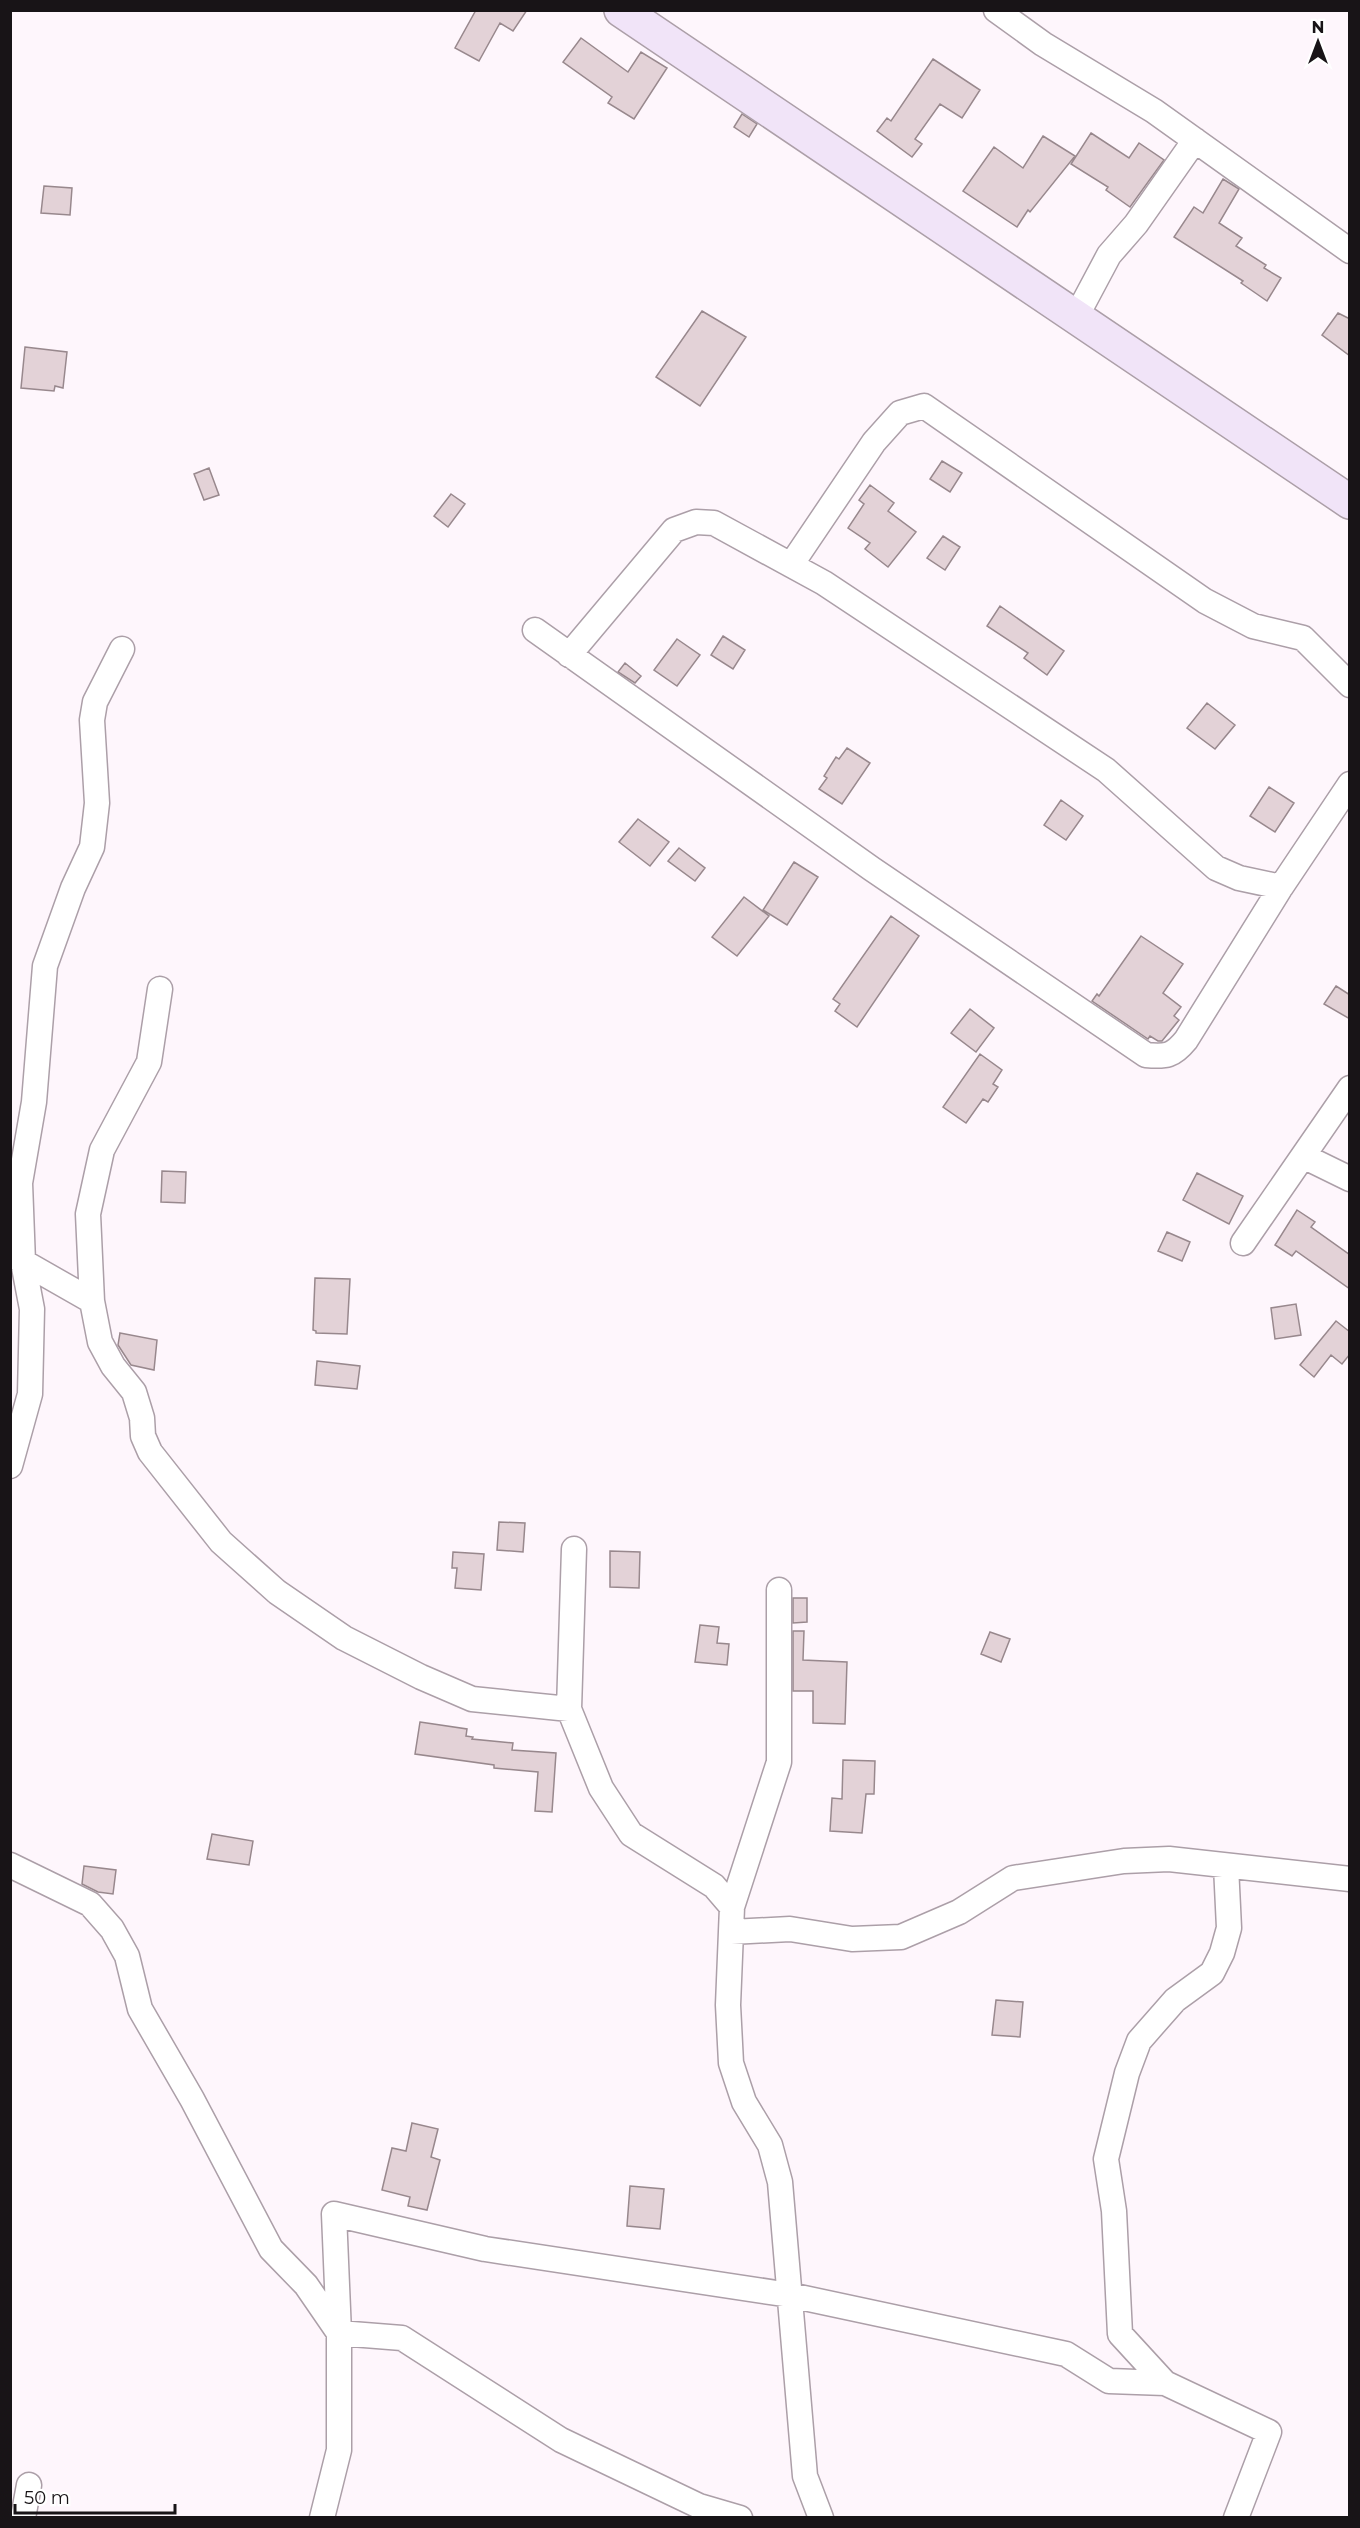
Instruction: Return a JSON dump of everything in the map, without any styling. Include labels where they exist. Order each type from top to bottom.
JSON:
[{"type":"street","points":[[621,10],[1350,502]]},
{"type":"street","points":[[996,10],[1043,44],[1154,111],[1350,251]]},
{"type":"street","points":[[1076,317],[1109,255],[1136,224],[1195,140]]},
{"type":"street","points":[[791,565],[874,442],[900,413],[924,406],[1205,601],[1253,626],[1303,638],[1350,685]]},
{"type":"street","points":[[569,655],[674,530],[696,522],[714,523],[824,584],[1106,770],[1216,868],[1239,878],[1281,887]]},
{"type":"street","points":[[535,630],[872,870],[1146,1055],[1161,1056],[1176,1052],[1186,1040],[1281,887],[1350,784]]},
{"type":"street","points":[[10,1466],[30,1395],[32,1309],[17,1258],[21,1174],[34,1102],[45,966],[73,888],[92,847],[97,802],[92,720],[95,702],[122,649]]},
{"type":"street","points":[[160,989],[149,1062],[102,1150],[88,1214],[92,1301],[100,1342],[113,1366],[134,1392],[142,1418],[143,1436],[150,1452],[222,1542],[277,1592],[344,1638],[421,1677],[472,1699],[569,1709]]},
{"type":"street","points":[[1244,1243],[1350,1088]]},
{"type":"street","points":[[1303,1156],[1350,1179]]},
{"type":"street","points":[[17,1258],[92,1301]]},
{"type":"street","points":[[574,1550],[569,1709],[601,1788],[632,1834],[714,1886],[732,1907]]},
{"type":"street","points":[[779,1590],[779,1762],[732,1907],[728,2005],[730,2063],[744,2102],[770,2145],[780,2182],[805,2476],[821,2517]]},
{"type":"street","points":[[731,1932],[790,1929],[852,1939],[901,1937],[959,1912],[1013,1878],[1124,1861],[1169,1859],[1350,1879]]},
{"type":"street","points":[[10,1866],[90,1904],[112,1929],[127,1956],[141,2008],[271,2249],[306,2285],[339,2333]]},
{"type":"street","points":[[1226,1866],[1229,1928],[1221,1953],[1212,1973],[1175,2000],[1139,2041],[1127,2073],[1106,2159],[1114,2211],[1120,2334],[1165,2383],[1269,2432],[1236,2517]]},
{"type":"street","points":[[322,2517],[339,2450],[339,2333],[334,2214],[485,2249],[790,2295],[1066,2354],[1109,2381],[1165,2383]]},
{"type":"street","points":[[339,2333],[402,2338],[561,2440],[696,2512],[740,2517]]},
{"type":"street","points":[[23,2517],[29,2485]]},
{"type":"building","points":[[476,10],[527,10],[513,31],[500,23],[479,61],[455,48]]},
{"type":"building","points":[[581,38],[628,72],[641,52],[667,68],[634,119],[608,103],[612,97],[563,62]]},
{"type":"building","points":[[933,59],[980,90],[962,118],[940,104],[915,139],[922,144],[912,157],[877,131],[887,118],[891,121]]},
{"type":"building","points":[[742,114],[757,124],[749,137],[734,127]]},
{"type":"building","points":[[1091,133],[1129,158],[1139,143],[1164,160],[1130,207],[1106,190],[1108,187],[1071,164]]},
{"type":"building","points":[[1043,136],[1075,156],[1030,212],[1028,210],[1017,227],[963,191],[994,147],[1023,168]]},
{"type":"building","points":[[1223,179],[1239,189],[1219,223],[1242,238],[1236,246],[1266,265],[1264,268],[1281,278],[1267,301],[1241,283],[1243,281],[1174,237],[1194,207],[1203,213]]},
{"type":"building","points":[[44,186],[72,188],[70,215],[41,213]]},
{"type":"building","points":[[702,311],[746,337],[700,406],[656,377]]},
{"type":"building","points":[[1338,313],[1350,319],[1350,356],[1322,335]]},
{"type":"building","points":[[25,347],[67,352],[63,388],[55,386],[54,391],[21,388]]},
{"type":"building","points":[[942,461],[962,473],[950,492],[930,479]]},
{"type":"building","points":[[209,468],[219,495],[204,500],[194,474]]},
{"type":"building","points":[[870,485],[894,503],[888,511],[916,532],[888,567],[865,549],[870,543],[848,528],[864,504],[859,500]]},
{"type":"building","points":[[451,494],[465,504],[448,527],[434,516]]},
{"type":"building","points":[[943,536],[960,547],[945,570],[927,558]]},
{"type":"building","points":[[1000,606],[1064,651],[1047,675],[1024,658],[1028,653],[987,626]]},
{"type":"building","points":[[723,636],[745,650],[733,669],[711,655]]},
{"type":"building","points":[[677,639],[700,655],[677,686],[654,670]]},
{"type":"building","points":[[625,663],[641,676],[635,683],[618,672]]},
{"type":"building","points":[[1207,703],[1235,725],[1215,749],[1187,728]]},
{"type":"building","points":[[847,748],[870,763],[842,804],[819,789],[827,778],[824,776],[836,757],[839,759]]},
{"type":"building","points":[[1269,787],[1294,803],[1275,832],[1250,816]]},
{"type":"building","points":[[1061,800],[1083,816],[1066,840],[1044,825]]},
{"type":"building","points":[[638,819],[669,842],[650,866],[619,842]]},
{"type":"building","points":[[679,848],[705,868],[695,881],[668,861]]},
{"type":"building","points":[[794,862],[818,877],[787,925],[763,910]]},
{"type":"building","points":[[744,897],[769,916],[737,956],[712,937]]},
{"type":"building","points":[[891,916],[919,936],[857,1027],[835,1011],[840,1004],[833,999]]},
{"type":"building","points":[[1141,936],[1183,964],[1163,993],[1181,1007],[1174,1016],[1179,1020],[1162,1041],[1150,1036],[1148,1039],[1092,1001],[1097,994],[1099,996]]},
{"type":"building","points":[[1336,986],[1350,995],[1350,1019],[1324,1004]]},
{"type":"building","points":[[970,1009],[994,1028],[976,1052],[951,1033]]},
{"type":"building","points":[[980,1054],[1002,1070],[993,1084],[998,1087],[988,1102],[983,1099],[966,1123],[943,1107]]},
{"type":"building","points":[[162,1171],[186,1172],[185,1203],[161,1202]]},
{"type":"building","points":[[1197,1173],[1243,1196],[1229,1224],[1183,1200]]},
{"type":"building","points":[[1297,1210],[1315,1222],[1311,1227],[1350,1255],[1350,1289],[1296,1251],[1292,1256],[1275,1245]]},
{"type":"building","points":[[1167,1232],[1190,1242],[1182,1261],[1158,1251]]},
{"type":"building","points":[[315,1278],[350,1279],[347,1334],[316,1333],[313,1330]]},
{"type":"building","points":[[1296,1304],[1301,1335],[1275,1339],[1271,1308]]},
{"type":"building","points":[[1336,1321],[1350,1332],[1350,1354],[1342,1364],[1331,1355],[1314,1377],[1300,1365]]},
{"type":"building","points":[[120,1333],[157,1340],[154,1370],[131,1365],[118,1345]]},
{"type":"building","points":[[317,1361],[360,1366],[357,1389],[315,1385]]},
{"type":"building","points":[[499,1522],[525,1523],[523,1552],[497,1550]]},
{"type":"building","points":[[610,1551],[640,1552],[639,1588],[610,1587]]},
{"type":"building","points":[[453,1552],[484,1554],[481,1590],[455,1588],[457,1568],[452,1568]]},
{"type":"building","points":[[793,1598],[807,1598],[807,1622],[793,1623]]},
{"type":"building","points":[[700,1625],[719,1627],[717,1643],[729,1644],[727,1665],[695,1662]]},
{"type":"building","points":[[793,1631],[804,1631],[803,1660],[847,1662],[845,1724],[813,1723],[813,1691],[793,1691]]},
{"type":"building","points":[[990,1632],[1010,1639],[1001,1662],[981,1654]]},
{"type":"building","points":[[420,1722],[467,1729],[466,1736],[473,1737],[472,1739],[513,1743],[512,1750],[556,1753],[552,1812],[535,1811],[538,1772],[494,1768],[494,1765],[415,1754]]},
{"type":"building","points":[[843,1760],[875,1761],[874,1794],[866,1794],[862,1833],[830,1831],[832,1798],[842,1799]]},
{"type":"building","points":[[212,1834],[253,1841],[249,1865],[207,1859]]},
{"type":"building","points":[[84,1866],[116,1870],[113,1894],[98,1892],[82,1884]]},
{"type":"building","points":[[996,2000],[1023,2002],[1020,2037],[992,2035]]},
{"type":"building","points":[[412,2123],[438,2129],[431,2157],[440,2160],[427,2210],[408,2206],[410,2197],[382,2190],[392,2148],[406,2151]]},
{"type":"building","points":[[630,2186],[664,2189],[660,2229],[627,2226]]}]
